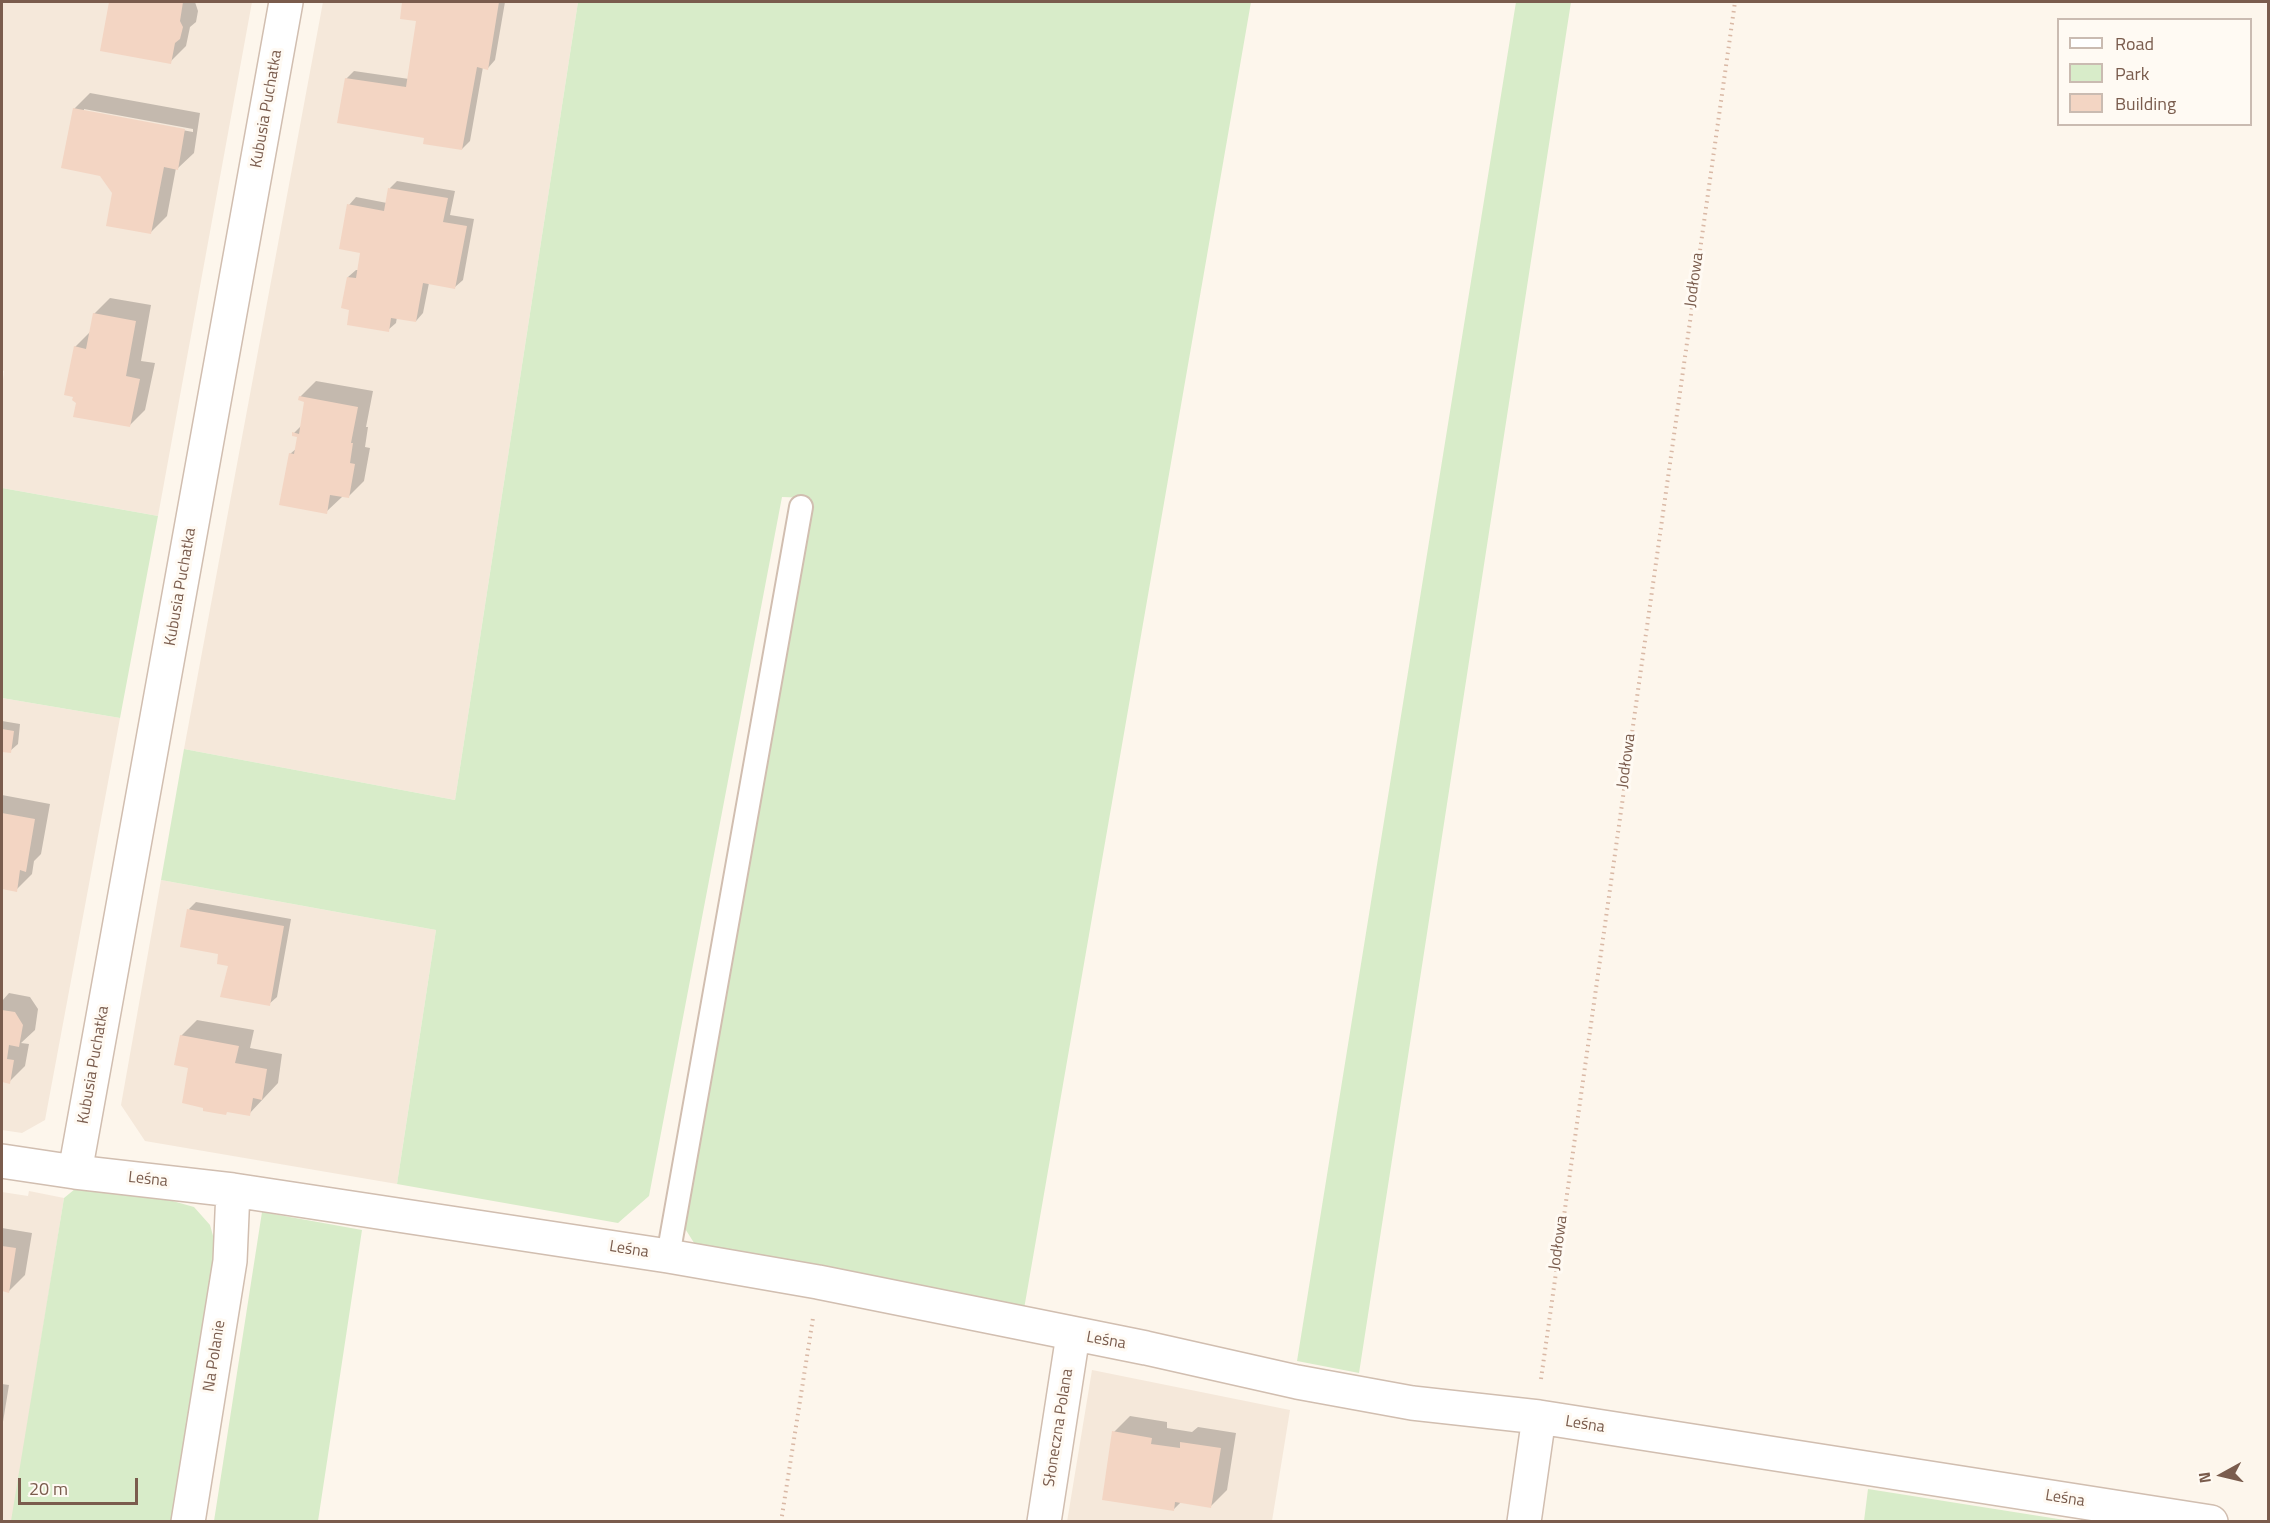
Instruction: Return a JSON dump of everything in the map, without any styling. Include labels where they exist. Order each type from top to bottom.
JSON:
[{"type":"street","name":"Kubusia Puchatka","points":[[75,1172],[286,2]]},
{"type":"street","name":"Leśna","points":[[2,1161],[75,1172],[233,1190],[668,1256],[818,1282],[1146,1348],[1297,1382],[1412,1403],[1539,1418],[2211,1521]]},
{"type":"street","name":"Na Polanie","points":[[188,1521],[230,1261],[233,1190]]},
{"type":"street","name":"Słoneczna Polana","points":[[1044,1521],[1073,1335]]},
{"type":"street","points":[[1524,1521],[1539,1418]]},
{"type":"lane","points":[[668,1256],[801,507]]},
{"type":"path","name":"Jodłowa","points":[[1539,1418],[1542,1364],[1735,2]]},
{"type":"path","points":[[781,1521],[818,1282]]},
{"type":"shaded area","points":[[2,2],[252,2],[158,516],[2,488],[4,371],[2,370]]},
{"type":"shaded area","points":[[323,2],[578,2],[455,800],[184,749]]},
{"type":"shaded area","points":[[2,698],[120,718],[45,1120],[22,1133],[2,1130]]},
{"type":"shaded area","points":[[161,880],[436,930],[397,1184],[145,1141],[121,1105]]},
{"type":"shaded area","points":[[29,1191],[64,1198],[12,1521],[14,1521],[2,1522],[2,1192],[28,1196]]},
{"type":"shaded area","points":[[1092,1370],[1290,1410],[1272,1521],[1067,1522]]},
{"type":"green space","points":[[578,2],[1251,2],[1024,1309],[696,1246],[684,1227],[811,498],[782,497],[649,1196],[618,1223],[397,1184],[436,930],[161,880],[184,749],[455,800]]},
{"type":"green space","points":[[1516,2],[1571,2],[1359,1373],[1297,1361]]},
{"type":"green space","points":[[2,488],[158,516],[120,718],[2,698]]},
{"type":"green space","points":[[75,1189],[108,1189],[162,1198],[194,1207],[210,1225],[217,1250],[173,1521],[11,1521],[64,1198]]},
{"type":"green space","points":[[262,1212],[362,1230],[318,1521],[214,1521]]},
{"type":"green space","points":[[1868,1489],[2071,1521],[1864,1521]]},
{"type":"building","points":[[109,2],[183,2],[180,21],[183,27],[180,39],[175,43],[171,64],[100,51]]},
{"type":"building","points":[[402,2],[499,2],[488,70],[477,67],[462,150],[423,144],[424,138],[337,123],[345,78],[406,87],[416,21],[400,19]]},
{"type":"building","points":[[73,108],[185,129],[178,170],[164,167],[151,234],[106,226],[112,193],[100,176],[61,168]]},
{"type":"building","points":[[388,188],[448,198],[443,222],[467,226],[455,289],[423,283],[416,322],[391,318],[389,332],[347,325],[349,310],[341,308],[347,277],[356,278],[360,253],[339,249],[347,204],[384,211]]},
{"type":"building","points":[[93,313],[136,321],[126,376],[140,379],[130,427],[73,417],[76,403],[72,400],[73,397],[64,395],[74,346],[86,349]]},
{"type":"building","points":[[299,396],[358,407],[351,443],[353,443],[350,463],[355,464],[349,498],[330,495],[327,514],[279,505],[289,453],[294,454],[297,437],[292,436],[292,432],[299,434],[304,402],[298,400]]},
{"type":"building","points":[[2,729],[14,731],[11,753],[2,752]]},
{"type":"building","points":[[2,813],[35,819],[26,872],[20,870],[17,892],[2,889]]},
{"type":"building","points":[[187,909],[284,926],[270,1006],[220,997],[228,966],[217,964],[218,954],[180,947]]},
{"type":"building","points":[[2,1010],[15,1012],[23,1025],[19,1047],[9,1045],[7,1059],[14,1060],[10,1084],[2,1082]]},
{"type":"building","points":[[180,1035],[239,1046],[235,1063],[267,1069],[262,1100],[253,1098],[250,1116],[203,1111],[203,1108],[182,1103],[188,1068],[174,1065]]},
{"type":"building","points":[[2,1246],[16,1248],[9,1293],[2,1291]]},
{"type":"building","points":[[1112,1431],[1152,1438],[1151,1444],[1180,1448],[1180,1442],[1221,1448],[1211,1508],[1175,1502],[1174,1511],[1102,1500]]}]
